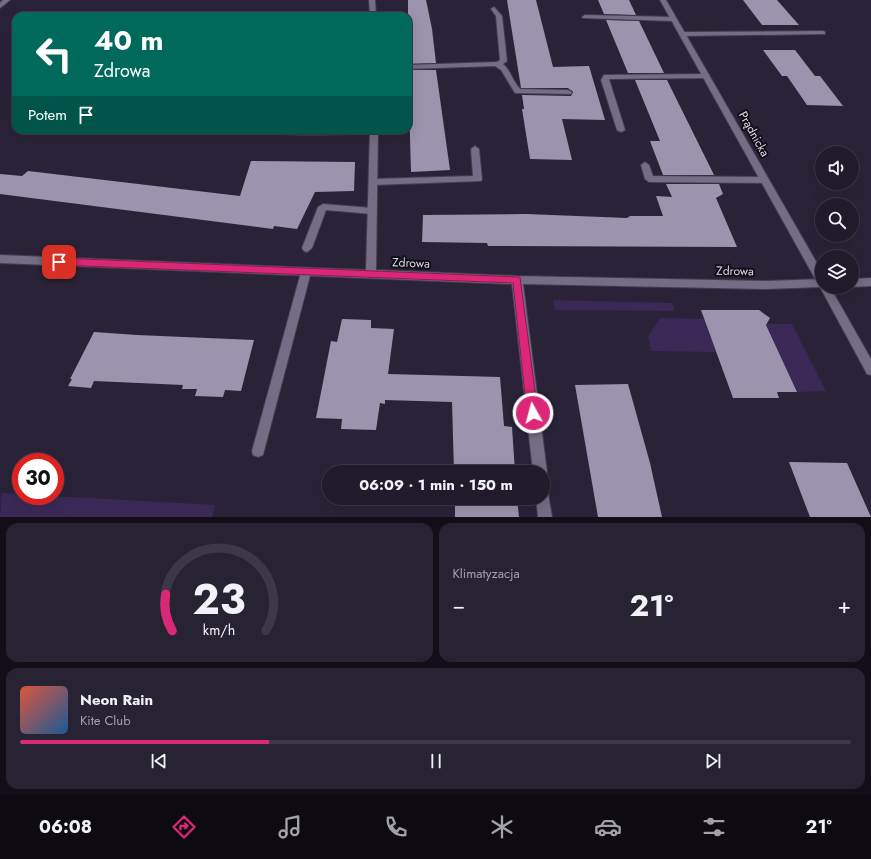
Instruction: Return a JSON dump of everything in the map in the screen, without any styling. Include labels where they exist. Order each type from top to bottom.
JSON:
[{"type":"street","points":[[0,6],[7,0]]},
{"type":"street","points":[[372,0],[373,12]]},
{"type":"street","name":"Prądnicka","points":[[663,0],[815,270]]},
{"type":"street","points":[[412,67],[501,63],[505,59],[499,16],[494,9]]},
{"type":"street","points":[[585,17],[673,19]]},
{"type":"street","points":[[682,34],[823,33]]},
{"type":"street","points":[[496,64],[504,68],[513,86],[518,90],[568,92]]},
{"type":"street","points":[[449,66],[454,74]]},
{"type":"street","points":[[621,130],[605,80],[608,77],[706,76]]},
{"type":"street","points":[[371,274],[374,134]]},
{"type":"street","points":[[373,182],[478,179],[475,149]]},
{"type":"street","points":[[645,166],[649,179],[764,180]]},
{"type":"street","points":[[307,248],[323,207],[372,211]]},
{"type":"street","name":"Zdrowa","points":[[0,259],[517,280],[767,284],[815,282]]},
{"type":"street","points":[[258,451],[306,272]]},
{"type":"street","points":[[517,280],[539,465]]},
{"type":"street","points":[[859,283],[871,282]]},
{"type":"street","points":[[829,294],[871,370]]},
{"type":"street","points":[[544,505],[545,517]]},
{"type":"shaded area","points":[[553,300],[672,303],[675,311],[555,310]]},
{"type":"shaded area","points":[[660,318],[704,319],[716,352],[651,351],[648,337]]},
{"type":"shaded area","points":[[766,324],[792,324],[826,391],[797,392]]},
{"type":"shaded area","points":[[2,493],[12,494],[12,505],[64,505],[64,497],[215,505],[212,517],[0,517]]},
{"type":"building","points":[[408,0],[426,0],[432,29],[436,63],[412,64],[412,12],[408,12]]},
{"type":"building","points":[[507,0],[536,0],[553,67],[589,66],[605,120],[562,119],[572,160],[530,159],[522,109],[524,109],[522,95],[571,96],[573,92],[568,88],[521,88]]},
{"type":"building","points":[[598,0],[629,0],[636,15],[604,14]]},
{"type":"building","points":[[743,0],[777,0],[799,25],[762,25]]},
{"type":"building","points":[[606,20],[639,21],[664,73],[628,73]]},
{"type":"building","points":[[763,50],[795,50],[815,76],[820,76],[843,106],[807,105],[787,76],[782,76]]},
{"type":"building","points":[[412,70],[436,70],[450,170],[411,172],[410,134],[412,134]]},
{"type":"building","points":[[635,80],[667,80],[714,175],[663,175],[650,141],[660,141]]},
{"type":"building","points":[[251,161],[355,162],[354,191],[315,192],[297,229],[274,226],[273,229],[0,194],[0,174],[22,176],[28,171],[240,196]]},
{"type":"building","points":[[666,184],[719,184],[723,194],[716,198],[737,247],[488,246],[487,243],[422,242],[423,215],[526,214],[627,218],[630,216],[663,216],[656,196],[672,197]]},
{"type":"building","points":[[701,310],[759,310],[770,318],[766,325],[797,392],[777,392],[779,398],[733,398]]},
{"type":"building","points":[[342,319],[371,320],[371,328],[394,329],[388,374],[500,377],[504,426],[512,427],[515,465],[454,465],[452,402],[385,400],[385,404],[380,403],[376,430],[341,429],[342,419],[316,418],[331,341],[337,342]]},
{"type":"building","points":[[94,332],[254,340],[241,391],[225,390],[223,397],[195,396],[197,389],[182,389],[183,385],[94,381],[91,388],[68,386],[72,379],[70,379]]},
{"type":"building","points":[[628,384],[650,463],[662,517],[598,517],[575,385]]},
{"type":"building","points":[[789,462],[847,463],[871,517],[810,517]]},
{"type":"building","points":[[455,505],[518,505],[519,517],[455,517]]},
{"type":"route","points":[[59,262],[517,280],[533,413]]}]
